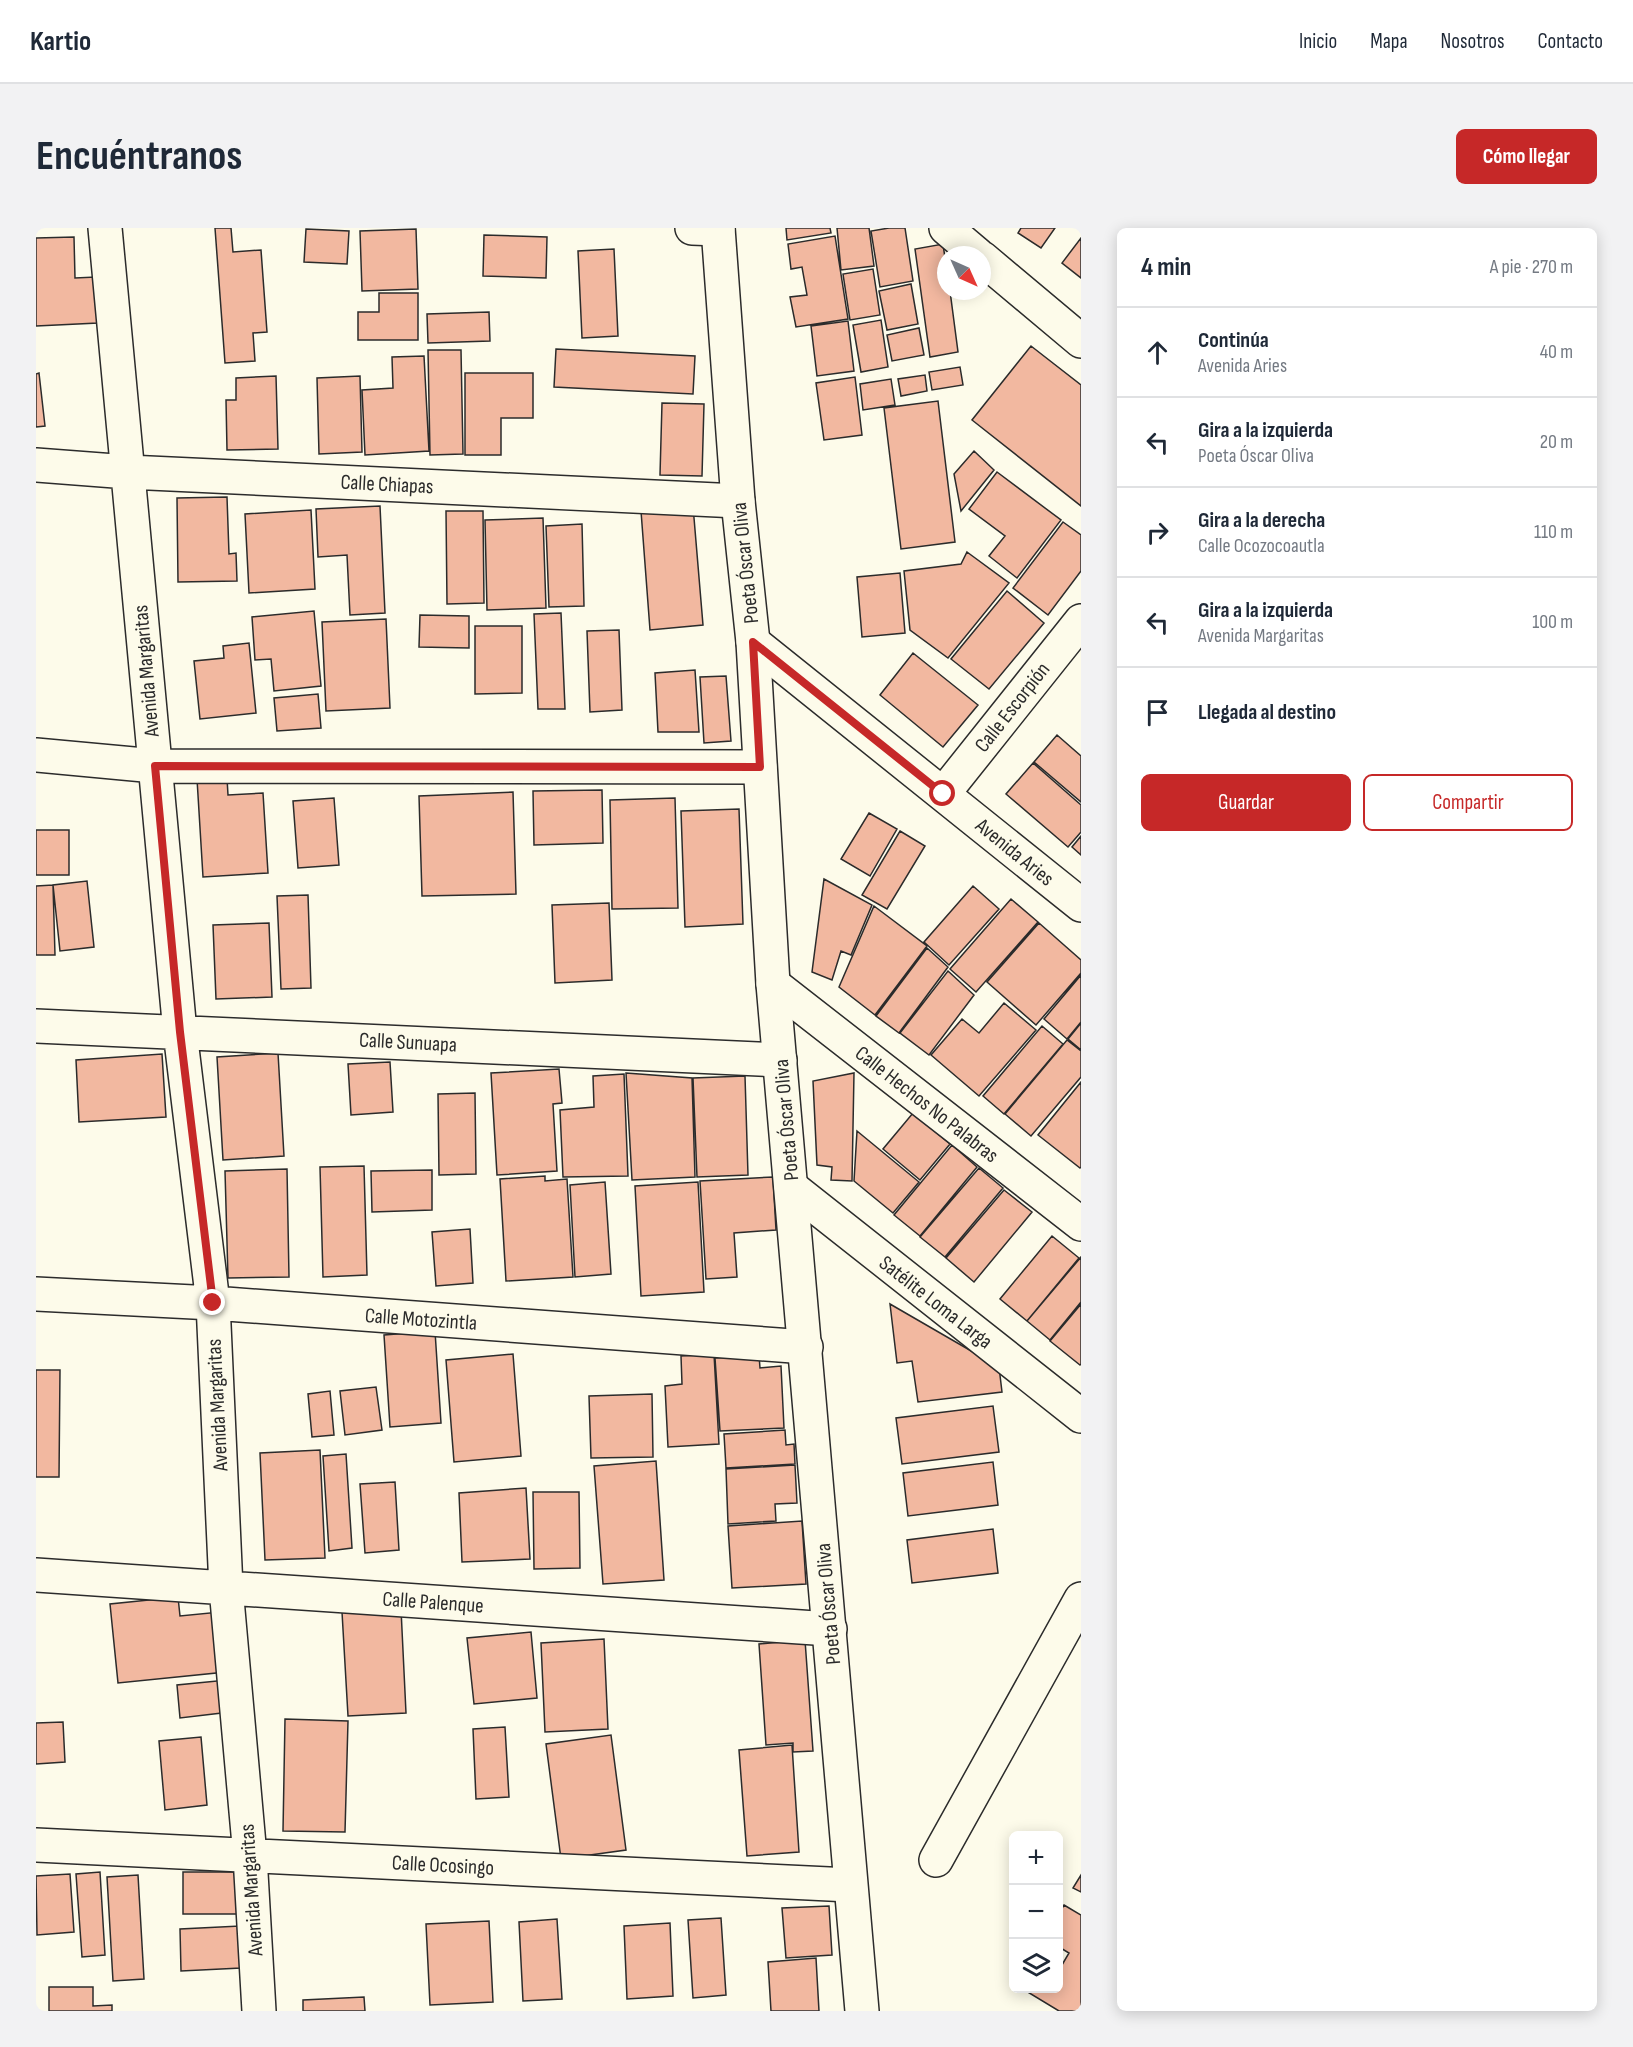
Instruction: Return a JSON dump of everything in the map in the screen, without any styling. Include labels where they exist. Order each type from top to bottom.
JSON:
[{"type":"street","name":"Avenida Margaritas","points":[[105,228],[180,1032],[213,1303],[226,1588],[250,1856],[259,2011]]},
{"type":"street","points":[[692,228],[718,228]]},
{"type":"street","name":"Poeta Óscar Oliva","points":[[718,228],[738,501],[753,642],[773,984],[831,1629],[862,2011]]},
{"type":"street","points":[[946,228],[967,246]]},
{"type":"street","points":[[991,266],[1081,341]]},
{"type":"street","name":"Calle Chiapas","points":[[36,465],[128,472],[738,501]]},
{"type":"street","name":"Calle Escorpión","points":[[943,794],[1081,621]]},
{"type":"street","name":"Avenida Aries","points":[[753,642],[1081,905]]},
{"type":"street","points":[[36,754],[155,766],[760,767]]},
{"type":"street","name":"Calle Hechos No Palabras","points":[[773,984],[1081,1224]]},
{"type":"street","name":"Calle Sunuapa","points":[[36,1026],[780,1060]]},
{"type":"street","name":"Satélite Loma Larga","points":[[791,1187],[1081,1416]]},
{"type":"street","name":"Calle Motozintla","points":[[36,1294],[213,1303],[806,1347]]},
{"type":"street","name":"Calle Palenque","points":[[36,1575],[831,1629]]},
{"type":"street","points":[[936,1860],[1081,1599]]},
{"type":"street","name":"Calle Ocosingo","points":[[36,1845],[850,1885]]},
{"type":"building","points":[[215,228],[231,228],[233,252],[261,250],[267,332],[253,333],[255,361],[225,363]]},
{"type":"building","points":[[786,228],[830,228],[831,233],[787,240]]},
{"type":"building","points":[[837,228],[869,228],[874,266],[841,270]]},
{"type":"building","points":[[905,228],[913,281],[880,287],[871,231]]},
{"type":"building","points":[[1021,228],[1055,228],[1041,248],[1018,233]]},
{"type":"building","points":[[306,229],[349,231],[347,264],[304,262]]},
{"type":"building","points":[[416,229],[418,289],[362,291],[360,231]]},
{"type":"building","points":[[484,235],[547,237],[546,278],[483,276]]},
{"type":"building","points":[[835,236],[848,319],[796,327],[790,297],[807,295],[802,267],[791,269],[788,244]]},
{"type":"building","points":[[74,237],[75,278],[96,277],[98,323],[36,326],[36,238]]},
{"type":"building","points":[[1081,238],[1081,278],[1062,263]]},
{"type":"building","points":[[943,244],[943,246],[937,246],[937,300],[951,300],[958,352],[930,357],[915,249]]},
{"type":"building","points":[[614,249],[618,336],[582,338],[578,251]]},
{"type":"building","points":[[873,269],[880,315],[850,320],[843,274]]},
{"type":"building","points":[[911,284],[918,324],[887,330],[879,291]]},
{"type":"building","points":[[379,293],[418,293],[418,340],[358,340],[358,312],[379,312]]},
{"type":"building","points":[[489,312],[490,341],[428,343],[427,314]]},
{"type":"building","points":[[881,320],[888,367],[861,372],[853,325]]},
{"type":"building","points":[[848,321],[854,371],[817,376],[811,326]]},
{"type":"building","points":[[919,328],[924,355],[892,361],[887,335]]},
{"type":"building","points":[[1031,346],[1081,385],[1081,506],[972,420]]},
{"type":"building","points":[[556,349],[695,356],[693,394],[554,387]]},
{"type":"building","points":[[428,350],[461,350],[463,454],[430,455]]},
{"type":"building","points":[[424,356],[429,451],[365,455],[362,390],[393,388],[392,357]]},
{"type":"building","points":[[960,367],[963,385],[932,390],[929,372]]},
{"type":"building","points":[[39,373],[45,426],[36,427],[36,374]]},
{"type":"building","points":[[465,373],[533,373],[533,418],[501,418],[501,455],[465,455]]},
{"type":"building","points":[[925,375],[927,391],[901,396],[898,379]]},
{"type":"building","points":[[276,376],[278,449],[227,450],[226,400],[236,400],[236,378]]},
{"type":"building","points":[[360,376],[362,452],[319,454],[317,378]]},
{"type":"building","points":[[855,377],[862,435],[824,440],[816,383]]},
{"type":"building","points":[[891,379],[895,405],[863,410],[860,384]]},
{"type":"building","points":[[938,401],[955,542],[901,549],[884,408]]},
{"type":"building","points":[[662,403],[704,404],[702,476],[660,475]]},
{"type":"building","points":[[974,451],[994,470],[961,511],[954,474]]},
{"type":"building","points":[[997,472],[1061,520],[1017,578],[989,556],[1005,536],[969,509]]},
{"type":"building","points":[[227,497],[229,554],[236,553],[237,581],[178,582],[177,498]]},
{"type":"building","points":[[380,506],[385,613],[350,615],[347,555],[318,557],[316,509]]},
{"type":"building","points":[[693,506],[703,625],[650,630],[641,511]]},
{"type":"building","points":[[311,510],[315,589],[249,593],[245,514]]},
{"type":"building","points":[[446,511],[483,511],[484,603],[447,604]]},
{"type":"building","points":[[543,518],[546,608],[487,610],[485,520]]},
{"type":"building","points":[[1063,522],[1081,535],[1081,571],[1048,615],[1013,588]]},
{"type":"building","points":[[582,524],[584,606],[549,607],[546,526]]},
{"type":"building","points":[[967,552],[1009,583],[948,658],[910,630],[904,571],[961,564]]},
{"type":"building","points":[[900,573],[905,633],[862,637],[857,577]]},
{"type":"building","points":[[1007,591],[1044,623],[989,689],[951,659]]},
{"type":"building","points":[[314,611],[321,686],[274,691],[271,659],[255,660],[252,617]]},
{"type":"building","points":[[561,613],[565,709],[538,709],[534,614]]},
{"type":"building","points":[[420,615],[469,616],[469,648],[419,647]]},
{"type":"building","points":[[386,619],[390,708],[326,711],[322,622]]},
{"type":"building","points":[[475,626],[522,626],[522,693],[475,694]]},
{"type":"building","points":[[619,630],[622,710],[590,712],[587,631]]},
{"type":"building","points":[[249,643],[256,713],[200,719],[194,661],[224,658],[223,646]]},
{"type":"building","points":[[913,653],[978,705],[943,747],[880,695]]},
{"type":"building","points":[[695,670],[699,732],[658,732],[655,673]]},
{"type":"building","points":[[726,676],[731,741],[704,743],[700,677]]},
{"type":"building","points":[[318,694],[321,728],[277,731],[274,698]]},
{"type":"building","points":[[1057,735],[1081,756],[1081,802],[1034,762]]},
{"type":"building","points":[[1033,763],[1081,805],[1081,832],[1068,847],[1006,794]]},
{"type":"building","points":[[227,778],[228,795],[263,793],[268,873],[203,877],[197,779]]},
{"type":"building","points":[[602,790],[603,843],[534,845],[533,791]]},
{"type":"building","points":[[513,792],[516,894],[422,896],[419,796]]},
{"type":"building","points":[[334,798],[339,865],[298,868],[293,801]]},
{"type":"building","points":[[675,798],[678,908],[612,909],[610,800]]},
{"type":"building","points":[[739,809],[743,924],[685,927],[681,811]]},
{"type":"building","points":[[869,813],[897,829],[870,876],[841,859]]},
{"type":"building","points":[[36,830],[69,830],[69,875],[36,875]]},
{"type":"building","points":[[900,831],[925,846],[887,909],[862,895]]},
{"type":"building","points":[[1081,836],[1081,855],[1072,847]]},
{"type":"building","points":[[824,879],[872,905],[851,955],[841,951],[832,980],[812,972]]},
{"type":"building","points":[[87,881],[94,947],[60,951],[53,885]]},
{"type":"building","points":[[53,885],[55,955],[36,955],[36,886]]},
{"type":"building","points":[[973,886],[999,909],[949,965],[924,942]]},
{"type":"building","points":[[308,895],[311,988],[281,989],[277,896]]},
{"type":"building","points":[[1011,899],[1038,922],[976,992],[950,969]]},
{"type":"building","points":[[609,903],[612,980],[555,983],[552,905]]},
{"type":"building","points":[[874,906],[927,946],[875,1015],[839,987]]},
{"type":"building","points":[[269,923],[272,997],[216,999],[213,925]]},
{"type":"building","points":[[1039,923],[1081,960],[1081,973],[1036,1025],[987,982]]},
{"type":"building","points":[[927,948],[948,967],[899,1033],[876,1016]]},
{"type":"building","points":[[948,971],[974,995],[929,1055],[900,1033]]},
{"type":"building","points":[[1081,975],[1081,1022],[1067,1039],[1044,1019]]},
{"type":"building","points":[[1004,1003],[1036,1030],[979,1096],[931,1055],[962,1019],[979,1033]]},
{"type":"building","points":[[1081,1023],[1081,1050],[1068,1039]]},
{"type":"building","points":[[1042,1026],[1063,1044],[1004,1114],[983,1096]]},
{"type":"building","points":[[1067,1040],[1081,1051],[1081,1077],[1031,1136],[1005,1114]]},
{"type":"building","points":[[278,1053],[284,1156],[223,1160],[217,1057]]},
{"type":"building","points":[[162,1054],[166,1117],[79,1122],[76,1060]]},
{"type":"building","points":[[390,1062],[393,1112],[351,1115],[348,1064]]},
{"type":"building","points":[[559,1069],[562,1103],[553,1104],[557,1171],[497,1175],[491,1073]]},
{"type":"building","points":[[626,1073],[692,1078],[695,1177],[632,1180]]},
{"type":"building","points":[[854,1073],[852,1181],[831,1180],[832,1167],[817,1165],[813,1081]]},
{"type":"building","points":[[624,1074],[628,1176],[563,1177],[560,1110],[594,1107],[593,1076]]},
{"type":"building","points":[[745,1076],[748,1175],[697,1177],[693,1078]]},
{"type":"building","points":[[1081,1082],[1081,1167],[1080,1168],[1038,1135]]},
{"type":"building","points":[[475,1093],[476,1174],[439,1175],[438,1094]]},
{"type":"building","points":[[913,1113],[950,1144],[920,1180],[883,1149]]},
{"type":"building","points":[[857,1131],[919,1182],[893,1213],[854,1181]]},
{"type":"building","points":[[952,1145],[977,1167],[920,1236],[894,1215]]},
{"type":"building","points":[[364,1166],[367,1275],[323,1277],[320,1167]]},
{"type":"building","points":[[979,1168],[1003,1188],[945,1257],[920,1237]]},
{"type":"building","points":[[287,1169],[289,1277],[228,1278],[225,1171]]},
{"type":"building","points":[[432,1170],[432,1210],[372,1212],[371,1171]]},
{"type":"building","points":[[545,1176],[545,1181],[567,1179],[573,1277],[506,1281],[500,1179]]},
{"type":"building","points":[[773,1177],[776,1230],[734,1233],[737,1277],[706,1279],[700,1181]]},
{"type":"building","points":[[605,1182],[611,1274],[575,1277],[570,1185]]},
{"type":"building","points":[[698,1182],[704,1292],[641,1296],[635,1186]]},
{"type":"building","points":[[1004,1190],[1032,1212],[974,1282],[946,1258]]},
{"type":"building","points":[[470,1229],[473,1283],[436,1286],[432,1232]]},
{"type":"building","points":[[1052,1236],[1079,1258],[1027,1321],[1000,1299]]},
{"type":"building","points":[[1081,1257],[1081,1302],[1050,1340],[1027,1321]]},
{"type":"building","points":[[890,1304],[999,1367],[1002,1392],[918,1402],[912,1361],[897,1363]]},
{"type":"building","points":[[1081,1304],[1081,1364],[1080,1365],[1050,1341]]},
{"type":"building","points":[[435,1331],[441,1423],[390,1427],[384,1335]]},
{"type":"building","points":[[513,1354],[521,1456],[454,1462],[446,1360]]},
{"type":"building","points":[[714,1354],[719,1444],[668,1447],[665,1386],[682,1384],[681,1356]]},
{"type":"building","points":[[759,1355],[760,1368],[781,1366],[784,1428],[720,1431],[715,1358]]},
{"type":"building","points":[[36,1370],[60,1370],[59,1477],[36,1477]]},
{"type":"building","points":[[376,1387],[382,1430],[345,1435],[340,1391]]},
{"type":"building","points":[[330,1391],[334,1435],[312,1437],[308,1394]]},
{"type":"building","points":[[652,1394],[653,1457],[591,1458],[589,1396]]},
{"type":"building","points":[[993,1406],[999,1452],[902,1464],[896,1418]]},
{"type":"building","points":[[785,1430],[786,1445],[794,1444],[795,1464],[726,1468],[724,1434]]},
{"type":"building","points":[[320,1450],[325,1558],[265,1560],[260,1453]]},
{"type":"building","points":[[346,1454],[352,1548],[329,1551],[323,1456]]},
{"type":"building","points":[[656,1461],[664,1580],[603,1584],[594,1466]]},
{"type":"building","points":[[993,1462],[998,1505],[908,1516],[903,1473]]},
{"type":"building","points":[[795,1465],[797,1503],[775,1504],[776,1521],[728,1524],[726,1469]]},
{"type":"building","points":[[395,1482],[399,1550],[365,1553],[360,1484]]},
{"type":"building","points":[[526,1488],[530,1559],[462,1562],[459,1493]]},
{"type":"building","points":[[533,1492],[579,1492],[580,1568],[534,1569]]},
{"type":"building","points":[[802,1521],[806,1584],[732,1588],[728,1526]]},
{"type":"building","points":[[993,1529],[998,1573],[912,1583],[907,1540]]},
{"type":"building","points":[[178,1597],[180,1616],[220,1612],[226,1672],[118,1683],[110,1604]]},
{"type":"building","points":[[401,1609],[406,1713],[348,1716],[342,1612]]},
{"type":"building","points":[[531,1632],[537,1698],[474,1704],[467,1638]]},
{"type":"building","points":[[604,1639],[608,1729],[545,1732],[541,1643]]},
{"type":"building","points":[[805,1640],[813,1751],[793,1752],[793,1743],[766,1745],[759,1644]]},
{"type":"building","points":[[227,1680],[230,1712],[180,1718],[177,1685]]},
{"type":"building","points":[[285,1719],[348,1721],[345,1832],[283,1831]]},
{"type":"building","points":[[63,1722],[65,1762],[36,1764],[36,1723]]},
{"type":"building","points":[[505,1727],[509,1797],[476,1799],[473,1729]]},
{"type":"building","points":[[611,1735],[626,1850],[561,1859],[546,1744]]},
{"type":"building","points":[[201,1737],[207,1805],[165,1810],[159,1741]]},
{"type":"building","points":[[792,1745],[799,1852],[747,1856],[739,1750]]},
{"type":"building","points":[[100,1872],[105,1955],[82,1957],[76,1874]]},
{"type":"building","points":[[183,1872],[239,1872],[239,1914],[183,1914]]},
{"type":"building","points":[[70,1874],[74,1932],[37,1935],[36,1876]]},
{"type":"building","points":[[138,1875],[144,1979],[113,1981],[107,1877]]},
{"type":"building","points":[[1081,1875],[1081,1892],[1073,1888]]},
{"type":"building","points":[[1064,1905],[1081,1915],[1081,2011],[1059,2011],[1029,1993],[1063,1993],[1063,1963],[1069,1953],[1063,1949]]},
{"type":"building","points":[[829,1906],[832,1955],[786,1958],[782,1908]]},
{"type":"building","points":[[721,1918],[726,1995],[693,1998],[688,1920]]},
{"type":"building","points":[[557,1919],[562,1999],[523,2001],[519,1922]]},
{"type":"building","points":[[489,1921],[493,2002],[430,2005],[426,1924]]},
{"type":"building","points":[[670,1923],[673,1996],[627,1999],[624,1926]]},
{"type":"building","points":[[240,1926],[241,1968],[181,1971],[180,1929]]},
{"type":"building","points":[[816,1958],[819,2011],[771,2011],[768,1962]]},
{"type":"building","points":[[49,1987],[93,1987],[93,2006],[112,2005],[112,2011],[49,2011]]},
{"type":"building","points":[[364,1997],[365,2011],[303,2011],[303,2000]]},
{"type":"route","points":[[213,1303],[180,1032],[155,766],[760,767],[753,642],[943,794]]}]
